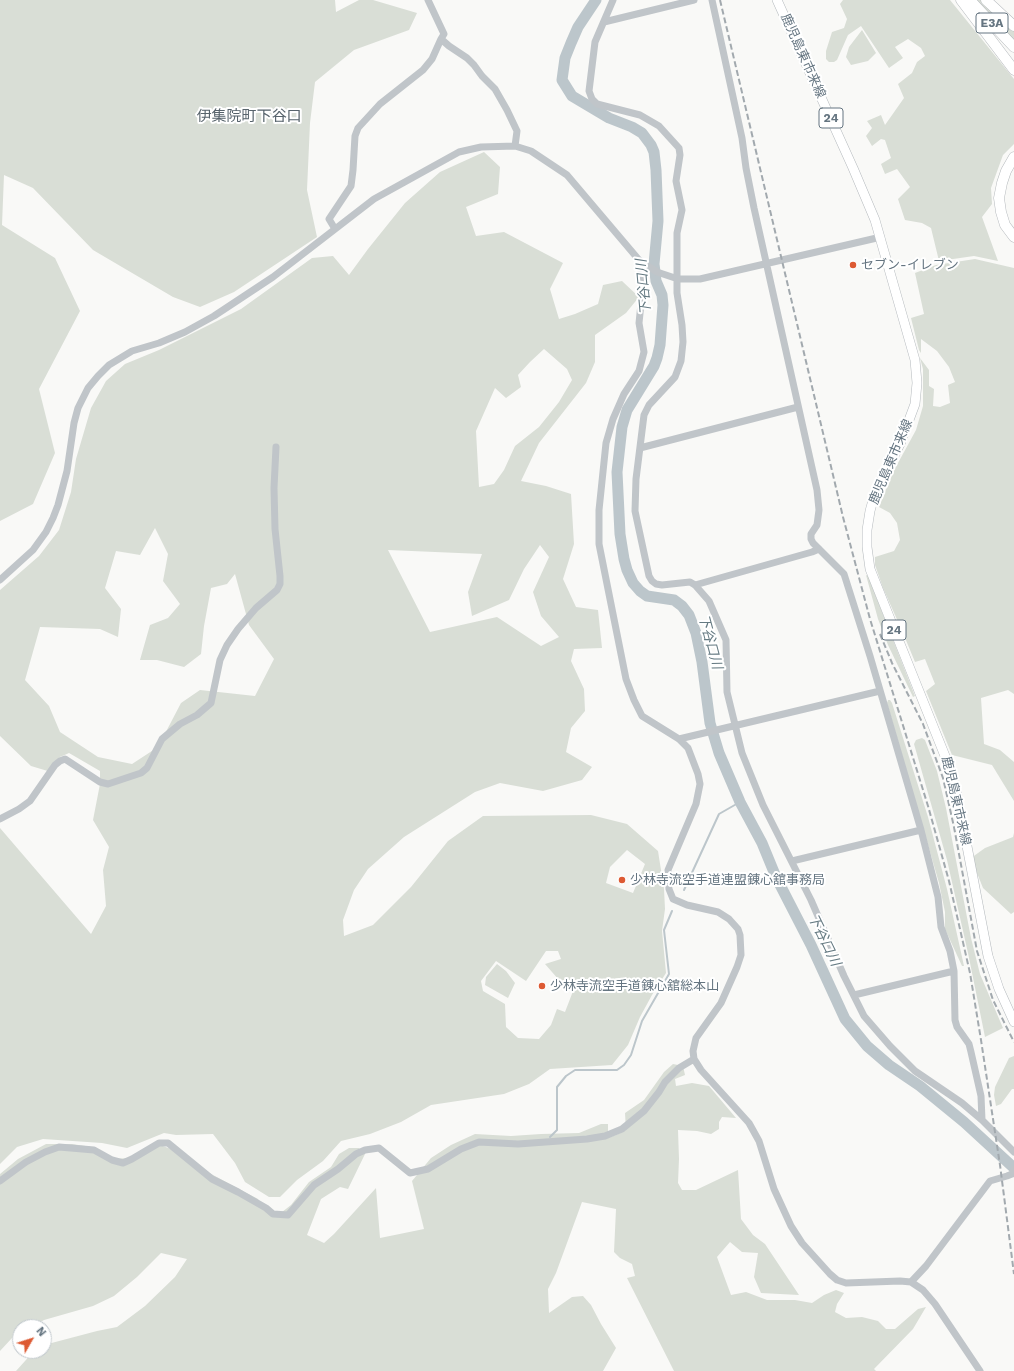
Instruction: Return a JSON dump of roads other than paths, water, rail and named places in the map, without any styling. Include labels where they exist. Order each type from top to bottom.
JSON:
[{"type":"highway","points":[[961,0],[1014,70]]},
{"type":"highway","name":"E3A","points":[[970,0],[1014,47]]},
{"type":"highway","points":[[986,0],[1014,26]]},
{"type":"highway","points":[[1014,157],[1006,171],[999,198],[1005,225],[1014,237]]},
{"type":"highway","points":[[1014,169],[1008,183],[1006,197],[1006,210],[1010,222],[1014,227]]},
{"type":"main road","name":"鹿児島東市来線","points":[[778,0],[854,168],[875,220],[913,353],[917,383],[915,404],[910,421],[900,444],[875,493],[870,511],[867,530],[867,547],[870,569],[949,766],[957,794],[988,956],[999,989],[1014,1022]]},
{"type":"street","points":[[336,229],[329,219],[351,186],[358,128],[380,104],[423,70],[432,59],[444,34],[428,0]]},
{"type":"street","points":[[613,0],[595,42],[589,91],[592,99],[597,104],[640,115],[659,126],[679,148],[680,155],[676,181],[682,210],[677,233],[677,293],[683,342],[681,361],[675,377],[649,405],[644,415],[636,479],[635,511],[649,576],[656,584],[662,585],[690,582],[695,585],[709,601],[726,640],[727,692],[731,726],[763,805],[792,861],[864,1016],[890,1046],[915,1071],[962,1103],[982,1120],[1014,1152]]},
{"type":"street","points":[[604,22],[694,0]]},
{"type":"street","points":[[712,0],[740,130],[746,168],[817,490],[819,510],[818,525],[811,534],[811,539],[813,543],[844,574],[870,656],[921,830],[938,897],[941,927],[950,951],[954,972],[955,1020],[957,1027],[969,1044],[981,1096],[982,1120]]},
{"type":"street","points":[[441,39],[468,58],[482,76],[495,89],[517,131],[515,146]]},
{"type":"street","points":[[0,580],[33,550],[46,532],[58,506],[68,470],[74,423],[78,408],[88,388],[109,365],[124,355],[185,332],[214,316],[274,277],[374,199],[459,152],[481,147],[515,146],[531,151],[566,175],[640,260],[657,272],[678,280],[700,279],[881,237]]},
{"type":"street","points":[[640,260],[642,294],[639,324],[644,352],[639,371],[624,394],[613,419],[606,443],[599,510],[599,544],[626,679],[634,700],[642,716],[679,740],[688,748],[698,774],[700,784],[696,804],[668,870],[669,889],[673,899],[687,905],[718,912],[729,919],[738,929],[741,944],[741,955],[722,1003],[696,1038],[693,1051],[694,1059],[701,1070],[749,1124],[759,1141],[774,1189],[791,1226],[802,1243],[830,1274],[837,1280],[846,1284],[900,1281],[911,1282],[930,1296],[980,1371]]},
{"type":"street","points":[[640,448],[798,407]]},
{"type":"street","points":[[0,819],[19,809],[30,801],[55,765],[64,759],[100,782],[108,784],[142,773],[147,768],[162,739],[180,724],[197,715],[211,703],[220,660],[227,645],[238,629],[256,608],[277,590],[280,584],[275,529],[274,488],[276,447]]},
{"type":"street","points":[[695,585],[819,549]]},
{"type":"street","points":[[679,740],[710,731],[880,691]]},
{"type":"street","points":[[792,861],[921,830]]},
{"type":"street","points":[[854,995],[954,972]]},
{"type":"street","points":[[0,1181],[26,1162],[45,1152],[60,1147],[94,1150],[112,1160],[123,1163],[159,1143],[168,1144],[212,1179],[266,1208],[273,1214],[288,1215],[314,1185],[338,1169],[356,1154],[365,1150],[379,1148],[410,1174],[428,1169],[461,1149],[479,1142],[518,1144],[586,1139],[605,1136],[622,1129],[644,1111],[665,1082],[679,1068],[694,1059]]},
{"type":"street","points":[[911,1282],[926,1266],[990,1181],[1012,1174],[1014,1170]]},
{"type":"waterway","name":"下谷口川","points":[[596,0],[578,27],[571,43],[565,58],[562,80],[572,96],[609,118],[632,127],[642,133],[651,145],[654,152],[656,170],[658,221],[654,264],[656,281],[662,295],[663,305],[660,345],[654,366],[627,410],[622,427],[617,472],[620,534],[627,570],[633,583],[640,591],[647,596],[674,600],[682,606],[689,615],[696,633],[702,662],[710,723],[719,753],[740,802],[762,843],[776,877],[811,945],[845,1019],[867,1046],[889,1065],[920,1086],[964,1122],[1014,1168]]},
{"type":"waterway","points":[[684,890],[719,814],[740,802]]},
{"type":"waterway","points":[[550,1137],[557,1130],[557,1087],[566,1076],[575,1070],[617,1070],[624,1065],[631,1055],[642,1021],[669,974],[664,930],[672,911]]},
{"type":"railway","points":[[720,0],[843,517],[870,619],[928,806],[949,881],[970,973],[1000,1165],[1014,1274]]},
{"type":"railway","points":[[880,634],[892,663],[923,724],[943,778],[954,827],[977,951],[993,1000],[1014,1042]]},
{"type":"place","name":"セブン-イレブン","points":[[853,265]]},
{"type":"place","name":"少林寺流空手道連盟錬心舘事務局","points":[[622,880]]},
{"type":"place","name":"少林寺流空手道錬心舘総本山","points":[[542,986]]},
{"type":"district","name":"伊集院町下谷口","points":[[249,117]]}]
